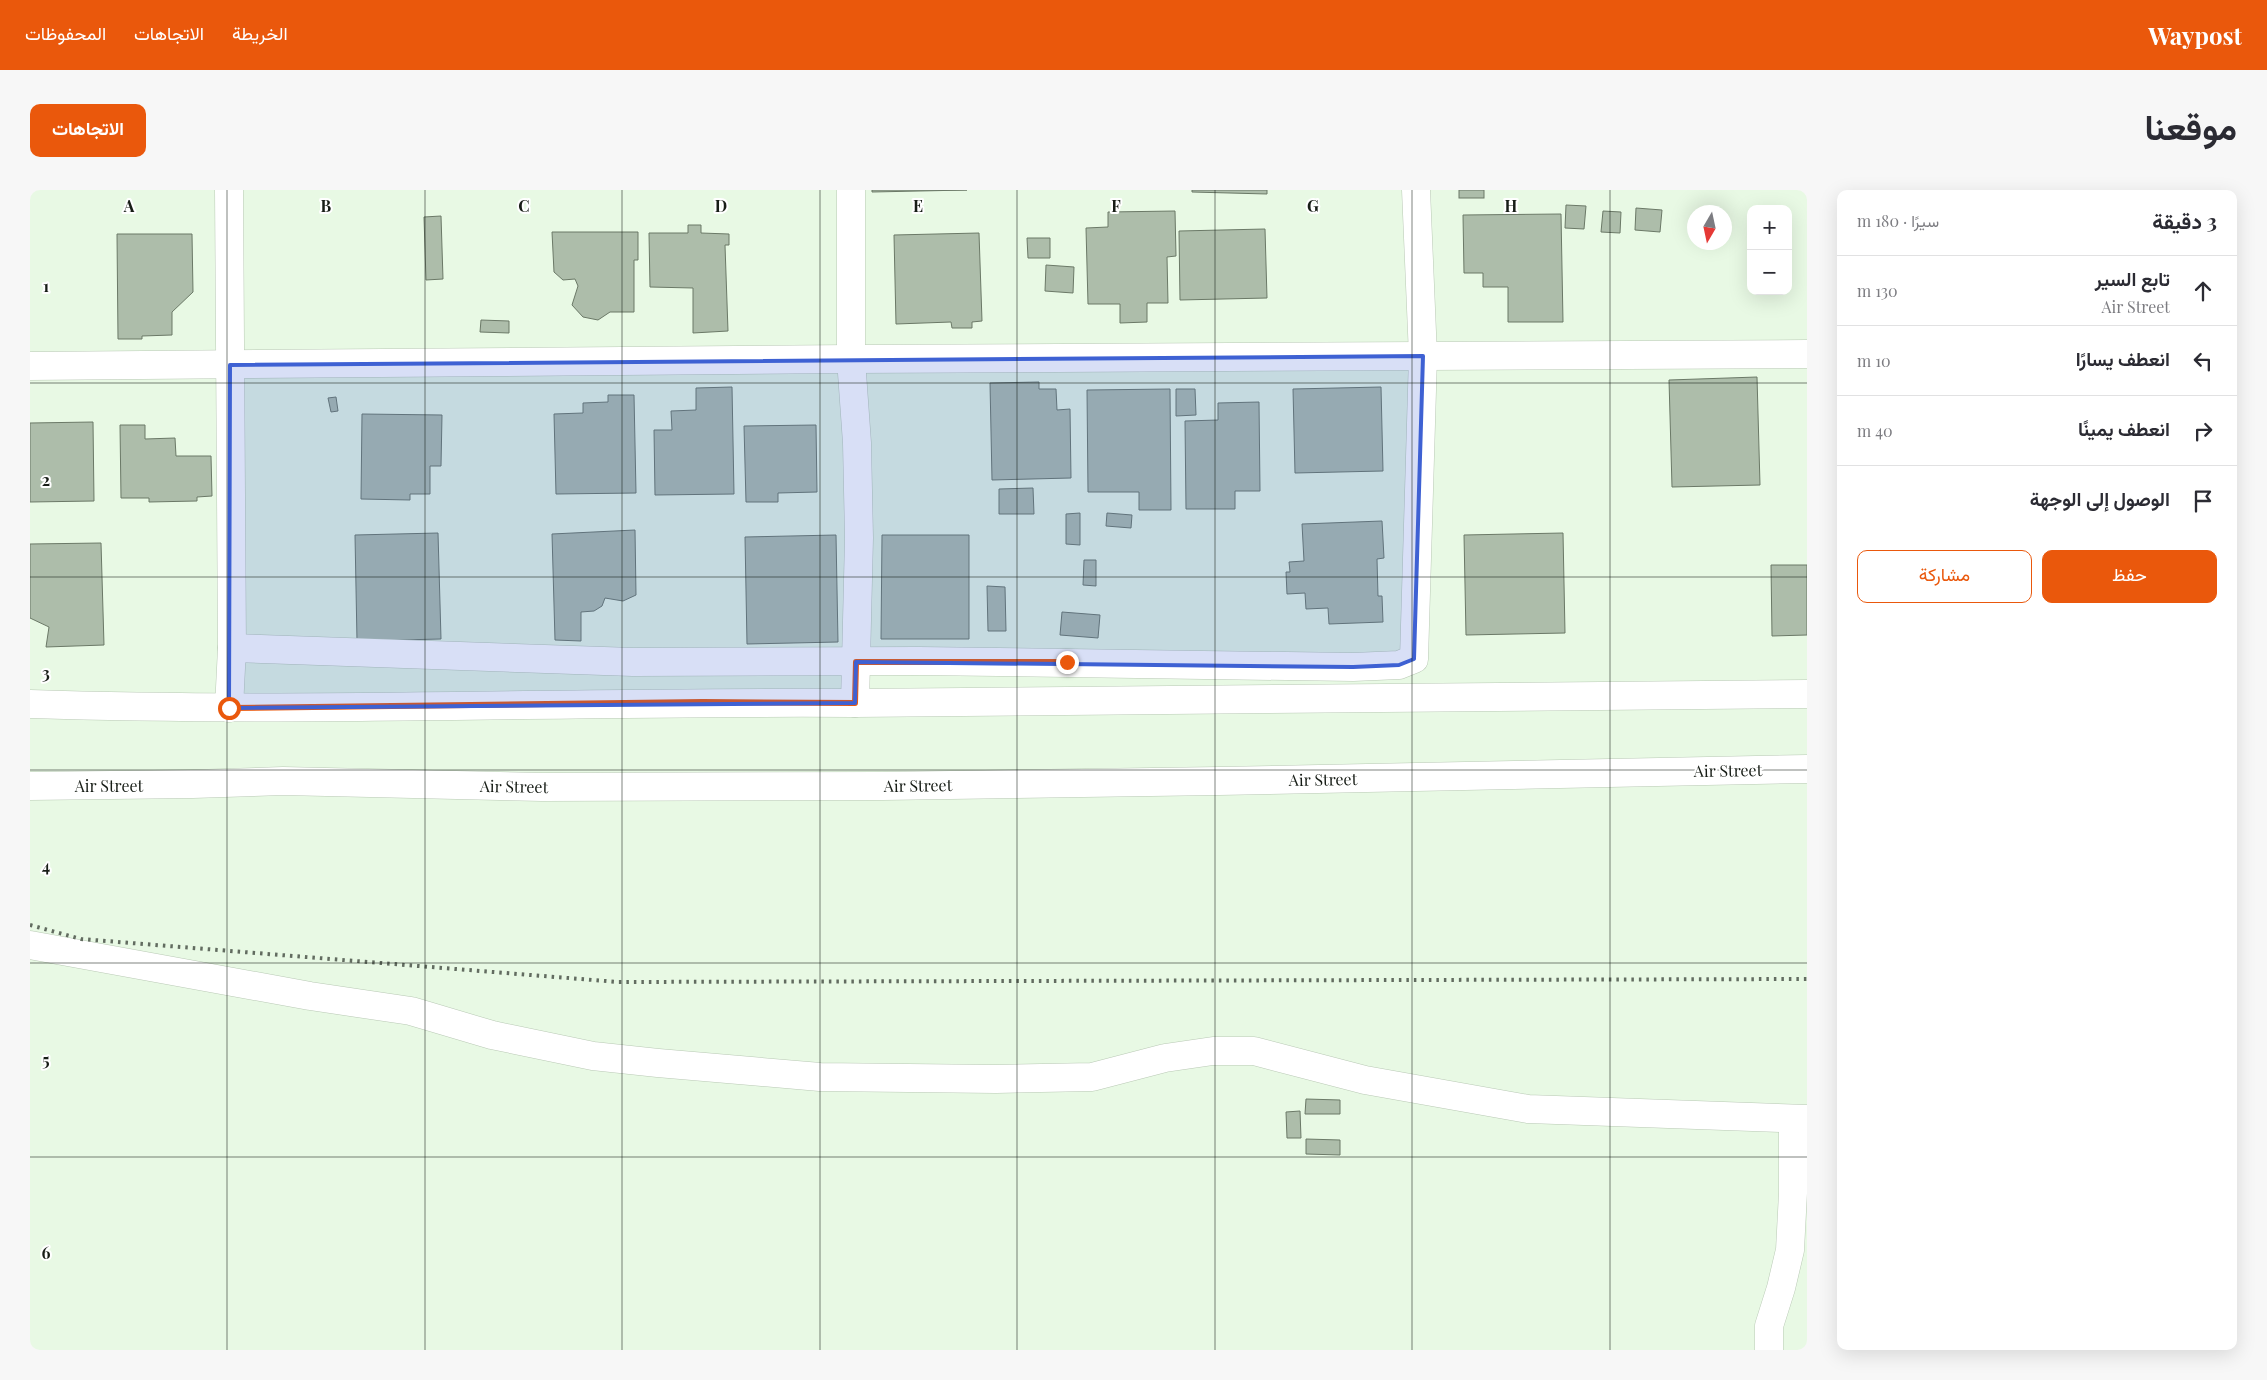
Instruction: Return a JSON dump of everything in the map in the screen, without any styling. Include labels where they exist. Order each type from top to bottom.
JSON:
[{"type":"street","points":[[229,190],[232,648],[229,708]]},
{"type":"street","points":[[851,190],[851,358],[857,443],[859,538],[855,703]]},
{"type":"street","points":[[232,648],[633,662],[1057,662],[1182,666],[1354,667],[1399,665],[1414,659],[1423,356],[1416,190]]},
{"type":"street","points":[[30,366],[851,358],[1807,354]]},
{"type":"street","points":[[30,704],[229,708],[703,702],[855,703],[1807,694]]},
{"type":"street","name":"Air Street","points":[[30,786],[283,781],[542,787],[883,786],[1807,769]]},
{"type":"street","points":[[30,945],[310,996],[411,1011],[492,1035],[593,1056],[658,1063],[820,1077],[996,1079],[1092,1077],[1165,1058],[1203,1052],[1254,1050],[1365,1080],[1528,1109],[1800,1120],[1790,1250],[1769,1326],[1769,1350]]},
{"type":"highlighted area","points":[[1423,356],[1414,659],[1399,665],[1353,667],[856,662],[855,703],[229,708],[230,365]]},
{"type":"building","points":[[872,190],[967,190],[872,192]]},
{"type":"building","points":[[1192,190],[1267,190],[1267,194],[1192,192]]},
{"type":"building","points":[[1459,190],[1484,190],[1484,198],[1459,198]]},
{"type":"building","points":[[1566,205],[1586,206],[1584,229],[1565,228]]},
{"type":"building","points":[[1636,208],[1662,210],[1660,232],[1635,230]]},
{"type":"building","points":[[1175,211],[1176,256],[1167,257],[1168,303],[1147,303],[1147,322],[1120,323],[1120,304],[1088,304],[1086,228],[1108,227],[1108,212]]},
{"type":"building","points":[[1603,211],[1621,212],[1620,233],[1601,232]]},
{"type":"building","points":[[1561,214],[1563,322],[1508,322],[1508,287],[1483,287],[1483,273],[1464,273],[1463,215]]},
{"type":"building","points":[[441,216],[443,279],[426,280],[424,217]]},
{"type":"building","points":[[688,225],[701,225],[701,233],[729,234],[729,245],[725,245],[728,331],[693,333],[693,288],[650,287],[649,233],[688,233]]},
{"type":"building","points":[[1265,229],[1267,298],[1180,300],[1179,231]]},
{"type":"building","points":[[552,232],[638,232],[638,260],[634,260],[634,312],[610,312],[598,320],[583,317],[572,305],[578,286],[575,279],[563,280],[554,272]]},
{"type":"building","points":[[979,233],[982,321],[972,322],[972,328],[952,328],[951,322],[896,324],[894,235]]},
{"type":"building","points":[[117,234],[192,234],[193,292],[172,312],[172,335],[142,336],[142,339],[118,339]]},
{"type":"building","points":[[1027,238],[1050,238],[1050,258],[1028,258]]},
{"type":"building","points":[[1046,265],[1074,267],[1073,293],[1045,291]]},
{"type":"building","points":[[481,320],[509,321],[509,333],[480,332]]},
{"type":"building","points":[[1757,377],[1760,485],[1672,487],[1669,380]]},
{"type":"building","points":[[1039,382],[1039,389],[1056,389],[1057,410],[1070,409],[1071,478],[992,480],[990,383]]},
{"type":"building","points":[[732,387],[734,494],[655,495],[654,430],[672,430],[671,411],[696,410],[696,388]]},
{"type":"building","points":[[1381,387],[1383,471],[1295,473],[1293,389]]},
{"type":"building","points":[[1170,389],[1171,510],[1139,510],[1139,492],[1088,492],[1087,390]]},
{"type":"building","points":[[1176,389],[1195,389],[1196,415],[1176,416]]},
{"type":"building","points":[[608,395],[634,395],[636,493],[556,494],[554,414],[583,413],[583,403],[608,402]]},
{"type":"building","points":[[336,397],[338,411],[331,412],[328,398]]},
{"type":"building","points":[[1259,402],[1260,491],[1235,491],[1235,509],[1186,509],[1185,421],[1218,420],[1218,403]]},
{"type":"building","points":[[362,414],[442,415],[441,466],[430,466],[430,494],[410,494],[410,500],[361,499]]},
{"type":"building","points":[[93,422],[94,501],[30,502],[30,423]]},
{"type":"building","points":[[120,425],[145,425],[145,439],[175,438],[176,456],[211,456],[212,496],[197,497],[197,501],[149,502],[149,498],[121,498]]},
{"type":"building","points":[[816,425],[817,492],[778,493],[778,502],[746,502],[744,426]]},
{"type":"building","points":[[1033,488],[1034,514],[999,514],[999,489]]},
{"type":"building","points":[[1080,513],[1080,545],[1066,544],[1066,514]]},
{"type":"building","points":[[1107,513],[1132,515],[1131,528],[1106,526]]},
{"type":"building","points":[[1382,521],[1384,558],[1377,559],[1378,596],[1382,596],[1383,622],[1329,624],[1328,608],[1306,609],[1305,593],[1287,594],[1286,572],[1290,572],[1289,562],[1304,561],[1302,524]]},
{"type":"building","points":[[635,530],[636,595],[623,601],[605,598],[602,606],[594,611],[581,612],[581,641],[555,640],[552,534]]},
{"type":"building","points":[[438,533],[441,639],[357,641],[355,535]]},
{"type":"building","points":[[1563,533],[1565,633],[1466,635],[1464,535]]},
{"type":"building","points":[[836,535],[838,642],[747,644],[745,537]]},
{"type":"building","points":[[882,535],[969,535],[969,639],[881,639]]},
{"type":"building","points":[[101,543],[104,645],[46,647],[49,627],[30,618],[30,544]]},
{"type":"building","points":[[1084,560],[1096,560],[1096,586],[1083,585]]},
{"type":"building","points":[[1771,565],[1807,565],[1807,635],[1772,636]]},
{"type":"building","points":[[987,586],[1005,587],[1006,631],[988,631]]},
{"type":"building","points":[[1062,612],[1100,615],[1098,638],[1060,635]]},
{"type":"building","points":[[1306,1099],[1340,1100],[1340,1114],[1305,1114]]},
{"type":"building","points":[[1300,1111],[1301,1138],[1287,1138],[1286,1112]]},
{"type":"building","points":[[1306,1139],[1340,1140],[1340,1155],[1306,1154]]},
{"type":"railway","points":[[30,925],[81,939],[618,982],[1807,979]]},
{"type":"route","points":[[229,708],[703,702],[855,703],[856,662],[919,660],[1067,662]]}]
